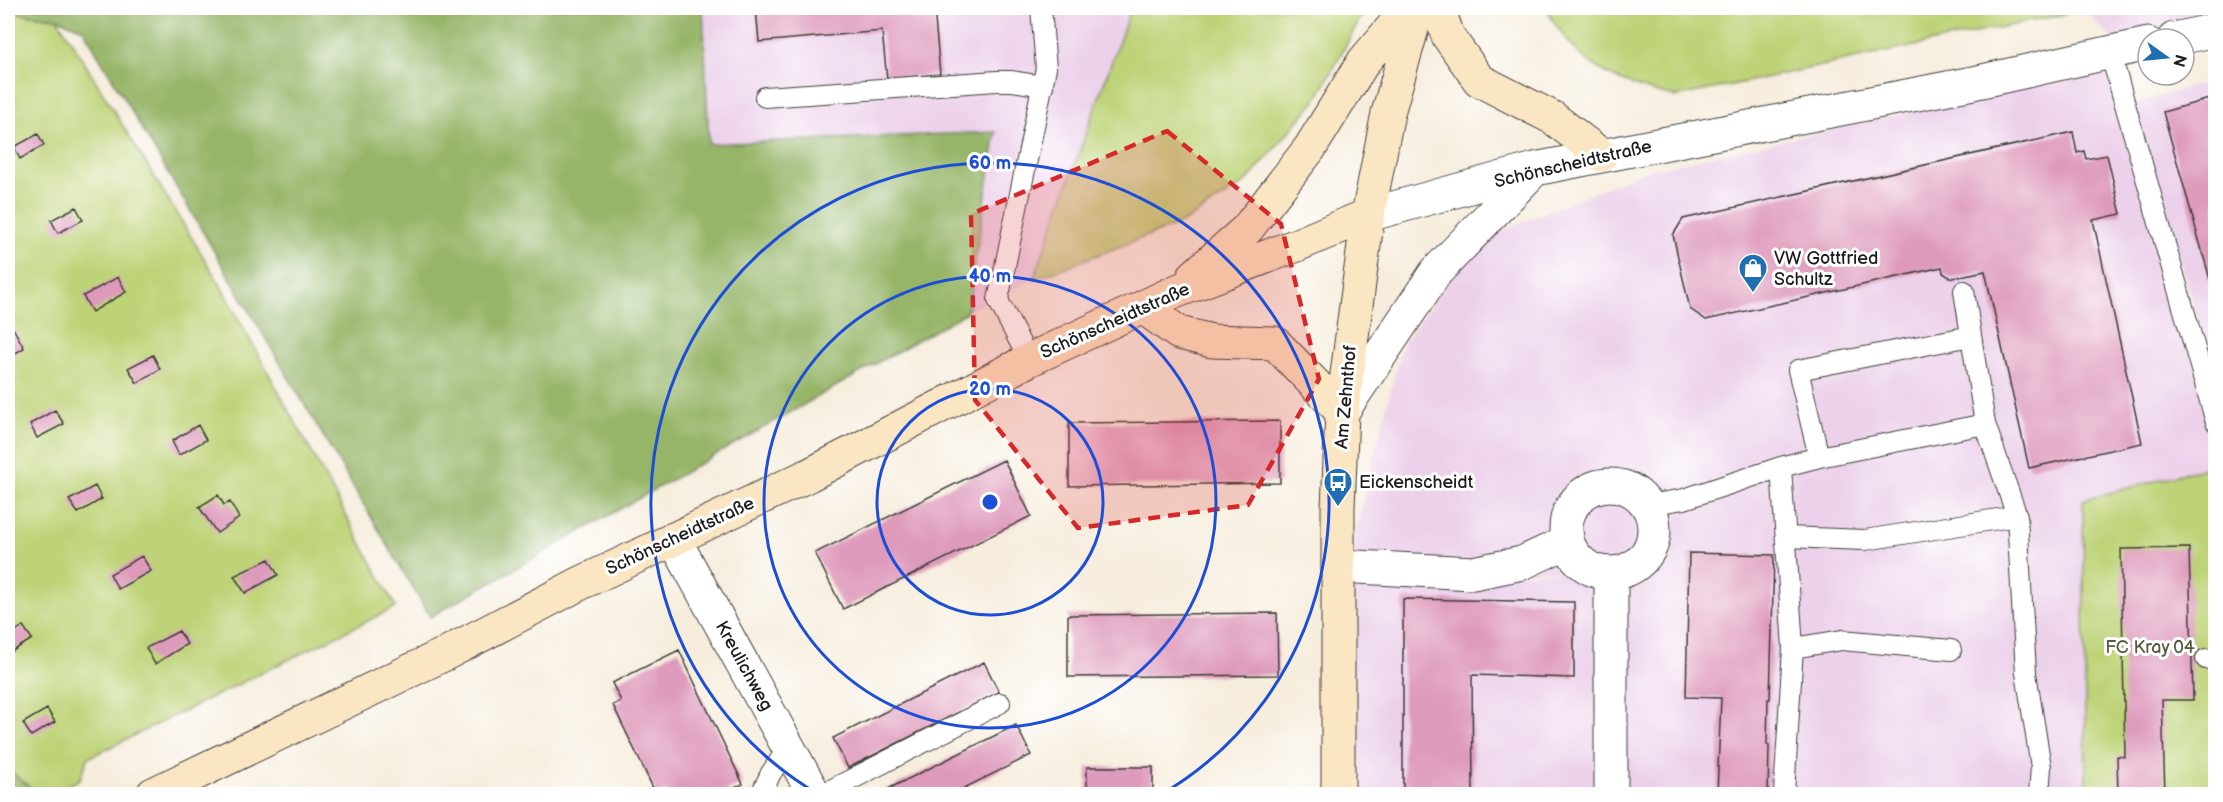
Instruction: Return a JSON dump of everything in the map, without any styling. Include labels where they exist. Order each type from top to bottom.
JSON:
[{"type":"main road","points":[[1177,291],[1247,229],[1310,148],[1364,61],[1409,8]]},
{"type":"main road","name":"Am Zehnthof","points":[[1338,795],[1341,412],[1368,215],[1388,113],[1418,8]]},
{"type":"main road","points":[[1438,8],[1448,36],[1479,80],[1553,118],[1601,155]]},
{"type":"main road","name":"Schönscheidtstraße","points":[[153,795],[445,654],[580,583],[809,475],[1029,360],[1177,291],[1368,215]]},
{"type":"main road","points":[[1143,307],[1179,333],[1212,341],[1275,343],[1341,412]]},
{"type":"street","points":[[2196,34],[2216,30]]},
{"type":"street","name":"Schönscheidtstraße","points":[[1368,215],[1535,169],[1972,83],[2136,47]]},
{"type":"street","points":[[1341,412],[1436,272],[1535,169]]},
{"type":"street","points":[[1613,484],[1626,487],[1639,494],[1648,505],[1654,520],[1654,536],[1649,550],[1633,567],[1611,574],[1597,572],[1584,565],[1574,555],[1567,542],[1565,528],[1568,514],[1580,496],[1598,486],[1613,484]]},
{"type":"street","name":"Kreulichweg","points":[[674,539],[814,795]]},
{"type":"street","points":[[1338,566],[1473,573],[1522,563],[1567,542]]},
{"type":"street","points":[[1611,574],[1611,795]]},
{"type":"lane","points":[[1029,360],[998,300],[1046,68],[1041,8]]},
{"type":"lane","points":[[1044,31],[1052,8]]},
{"type":"lane","points":[[2110,52],[2216,422]]},
{"type":"lane","points":[[765,97],[997,81],[1043,86]]},
{"type":"lane","points":[[1964,291],[1985,424],[2017,516],[2026,672],[2041,767],[2039,795]]},
{"type":"lane","points":[[1819,457],[1798,370],[1971,336]]},
{"type":"lane","points":[[1648,505],[1684,499],[1819,457],[1985,424]]},
{"type":"lane","points":[[1781,467],[1793,648],[1784,795]]},
{"type":"lane","points":[[1786,537],[1864,540],[2017,516]]},
{"type":"lane","points":[[1793,648],[1842,640],[1951,650]]},
{"type":"lane","points":[[824,795],[1000,703]]},
{"type":"lane","points":[[761,795],[771,773],[789,747]]},
{"type":"highlighted area","points":[[1167,131],[1281,224],[1319,379],[1248,505],[1078,528],[975,400],[971,214]]},
{"type":"shaded area","points":[[703,8],[1131,8],[1034,279],[967,312],[995,132],[709,144]]},
{"type":"shaded area","points":[[2082,8],[2215,8],[2215,25],[2196,29],[2196,27],[2136,27],[2136,42],[2120,46]]},
{"type":"shaded area","points":[[2108,68],[2215,431],[2216,465],[2083,501],[2086,794],[1343,794],[1343,571],[1473,575],[1577,571],[1473,571],[1348,562],[1402,345],[1479,240],[1645,171]]},
{"type":"shaded area","points":[[2215,80],[2215,377],[2132,104]]},
{"type":"green space","points":[[8,8],[703,8],[709,144],[996,132],[967,312],[430,617],[83,29],[57,18],[8,12]]},
{"type":"green space","points":[[1131,8],[1366,8],[1316,100],[1246,182],[1184,222],[1034,279]]},
{"type":"green space","points":[[1546,8],[2082,8],[2083,10],[1675,97],[1653,92],[1615,78],[1599,69],[1570,44]]},
{"type":"green space","points":[[8,12],[57,18],[218,281],[396,607],[88,758],[80,779],[52,794],[39,794],[8,770]]},
{"type":"green space","name":"FC Kray 04","points":[[2215,465],[2215,794],[2086,794],[2083,500]]},
{"type":"green space","points":[[8,770],[39,794],[8,794]]},
{"type":"building","points":[[756,8],[934,8],[940,74],[887,79],[882,31],[759,42]]},
{"type":"building","points":[[2216,97],[2216,297],[2215,297],[2163,112]]},
{"type":"building","name":"VW Gottfried Schultz","points":[[2073,132],[2077,153],[2084,151],[2086,159],[2107,155],[2121,214],[2093,220],[2142,443],[2029,468],[1985,271],[1951,278],[1943,273],[1942,267],[1706,320],[1690,309],[1673,235],[1683,219]]},
{"type":"building","points":[[38,134],[44,145],[20,159],[14,147]]},
{"type":"building","points":[[76,207],[83,220],[58,233],[51,220]]},
{"type":"building","points":[[118,277],[126,292],[92,312],[83,296]]},
{"type":"building","points":[[8,319],[24,348],[12,355],[14,359],[8,364]]},
{"type":"building","points":[[153,355],[160,369],[137,383],[128,368]]},
{"type":"building","points":[[55,410],[64,424],[37,438],[30,424]]},
{"type":"building","points":[[1280,421],[1280,483],[1069,486],[1069,423]]},
{"type":"building","points":[[198,425],[206,440],[179,455],[172,441]]},
{"type":"building","points":[[1004,460],[1031,516],[843,609],[815,553]]},
{"type":"building","points":[[95,486],[102,499],[78,513],[69,500]]},
{"type":"building","points":[[218,495],[224,505],[230,502],[239,518],[217,533],[199,507]]},
{"type":"building","points":[[2189,548],[2193,700],[2162,700],[2165,794],[2118,794],[2117,756],[2125,757],[2121,549]]},
{"type":"building","points":[[1689,553],[1774,555],[1770,699],[1768,699],[1768,794],[1717,794],[1721,698],[1686,697]]},
{"type":"building","points":[[142,556],[151,571],[118,589],[110,574]]},
{"type":"building","points":[[269,559],[278,575],[245,593],[234,576]]},
{"type":"building","points":[[1403,599],[1574,602],[1574,678],[1472,675],[1473,794],[1403,794]]},
{"type":"building","points":[[1277,613],[1278,675],[1068,677],[1068,615]]},
{"type":"building","points":[[23,626],[32,639],[8,654],[8,636]]},
{"type":"building","points":[[179,631],[187,644],[155,664],[146,648]]},
{"type":"building","points":[[679,650],[743,784],[721,794],[667,794],[666,791],[656,794],[613,705],[621,701],[612,683]]},
{"type":"building","points":[[984,662],[999,692],[848,768],[833,738]]},
{"type":"building","points":[[47,709],[55,722],[31,736],[23,723]]},
{"type":"building","points":[[1016,725],[1031,755],[952,794],[878,794]]},
{"type":"building","points":[[1087,767],[1153,767],[1153,794],[1087,794]]},
{"type":"place","name":"VW Gottfried Schultz","points":[[1753,294]]},
{"type":"place","name":"Eickenscheidt","points":[[1338,508]]}]
